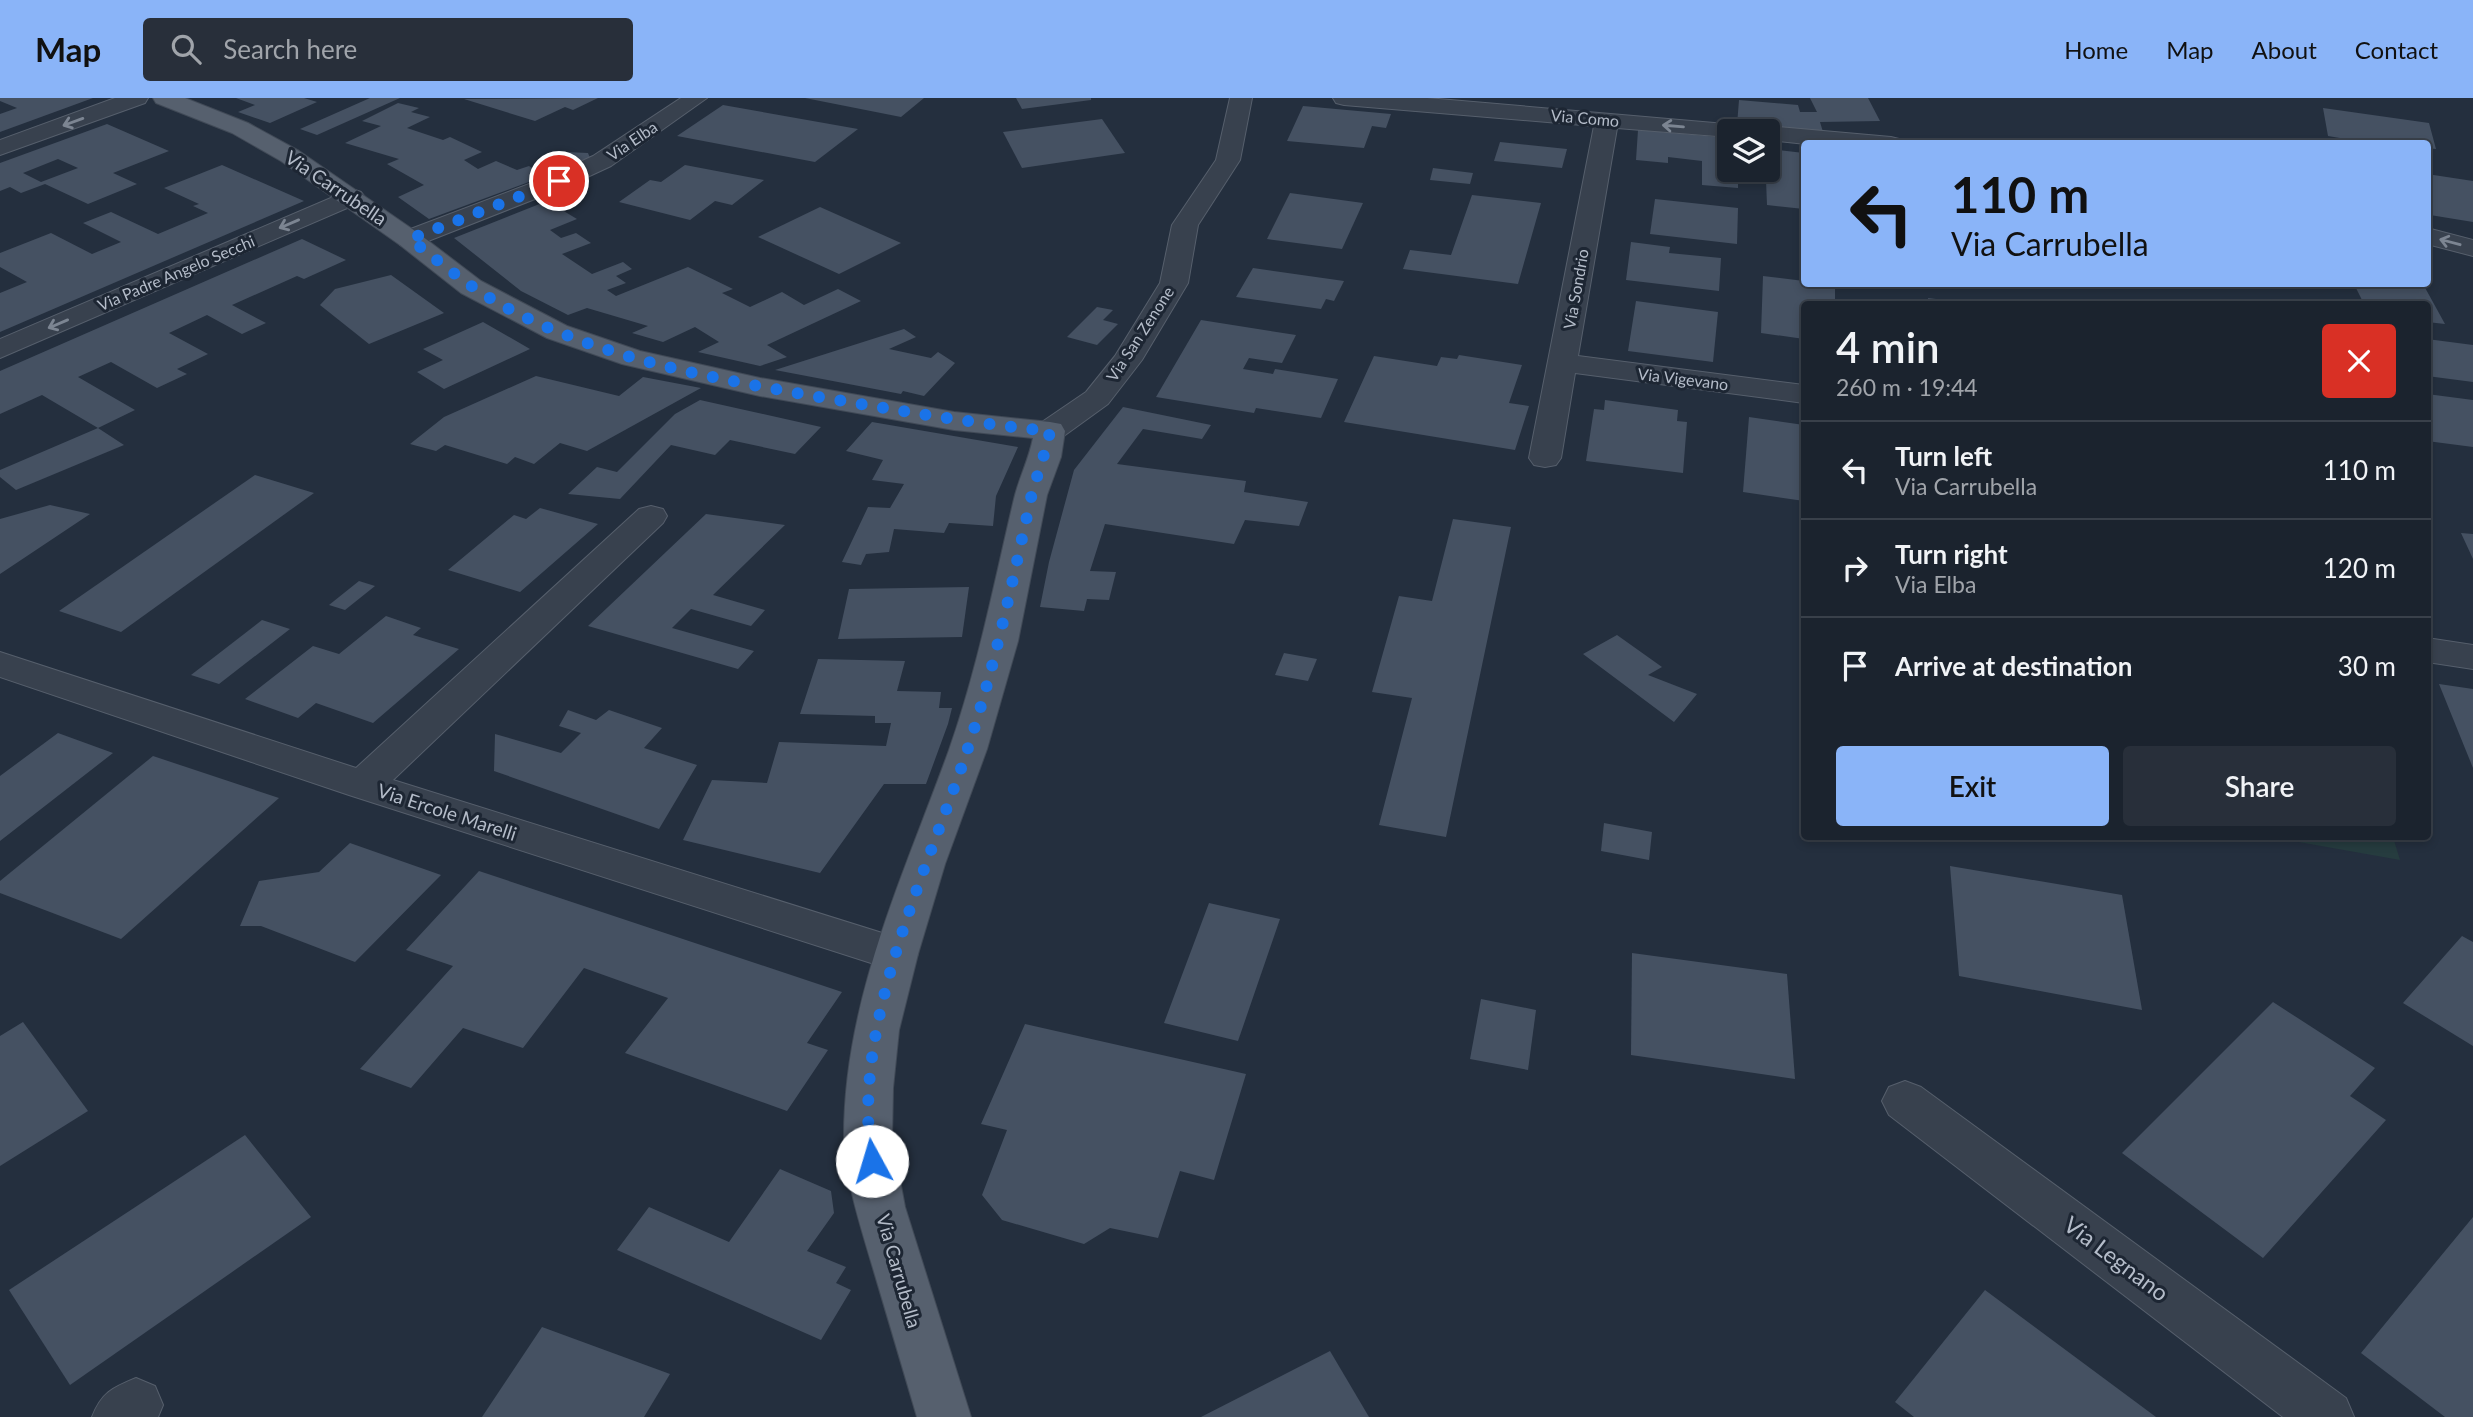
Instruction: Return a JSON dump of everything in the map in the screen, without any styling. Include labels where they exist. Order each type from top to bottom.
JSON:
[{"type":"main road","name":"Via Carrubella","points":[[164,98],[240,128],[290,156],[352,197],[471,287],[557,332],[632,358],[760,387],[954,421],[1050,431],[1045,457],[1031,495],[993,665],[968,749],[924,864],[896,954],[877,1030],[870,1088],[869,1138],[880,1207],[944,1417]]},
{"type":"street","points":[[0,148],[137,98]]},
{"type":"street","name":"Via Elba","points":[[410,239],[559,181],[602,161],[696,98]]},
{"type":"street","name":"Via San Zenone","points":[[1050,431],[1097,398],[1127,360],[1174,283],[1185,225],[1228,160],[1241,98]]},
{"type":"street","name":"Via Como","points":[[1345,98],[1717,129]]},
{"type":"street","name":"Via Sondrio","points":[[1545,458],[1607,120]]},
{"type":"street","points":[[1780,134],[1846,140]]},
{"type":"street","name":"Via Padre Angelo Secchi","points":[[0,349],[352,197]]},
{"type":"street","points":[[2431,237],[2473,248]]},
{"type":"street","name":"Via Vigevano","points":[[1562,363],[1801,394]]},
{"type":"street","points":[[363,785],[651,516]]},
{"type":"street","points":[[2431,651],[2473,656]]},
{"type":"street","name":"Via Ercole Marelli","points":[[0,664],[363,785],[896,954]]},
{"type":"street","name":"Via Legnano","points":[[1905,1101],[2328,1417]]},
{"type":"green space","points":[[2288,840],[2394,840],[2400,860]]},
{"type":"building","points":[[0,98],[93,98],[0,132],[0,114],[17,108],[0,101]]},
{"type":"building","points":[[236,98],[304,98],[317,102],[270,123],[238,112],[255,105]]},
{"type":"building","points":[[370,98],[400,98],[317,135],[300,129]]},
{"type":"building","points":[[598,98],[573,110],[565,107],[535,121],[464,99]]},
{"type":"building","points":[[805,98],[924,98],[901,117]]},
{"type":"building","points":[[1016,98],[1091,98],[1091,100],[1022,109]]},
{"type":"building","points":[[1810,98],[1868,98],[1880,121],[1820,122],[1823,132],[1780,128],[1780,119],[1737,119],[1739,100],[1798,105],[1800,112],[1817,112]]},
{"type":"building","points":[[398,103],[419,108],[411,112],[430,117],[407,128],[443,140],[450,137],[482,152],[464,160],[478,169],[496,161],[517,170],[529,166],[545,176],[429,219],[398,197],[424,185],[387,164],[399,159],[345,143],[381,126],[362,121]]},
{"type":"building","points":[[723,105],[858,129],[815,162],[677,136]]},
{"type":"building","points":[[1303,106],[1391,114],[1386,128],[1372,126],[1364,148],[1287,141]]},
{"type":"building","points":[[2323,108],[2429,123],[2436,149],[2431,148],[2431,140],[2352,140],[2328,136]]},
{"type":"building","points":[[1102,119],[1125,153],[1022,168],[1003,132]]},
{"type":"building","points":[[107,124],[169,151],[113,173],[137,184],[88,204],[45,184],[21,193],[10,187],[0,191],[0,163]],"holes":[[[58,159],[78,168],[41,182],[23,173]]]},
{"type":"building","points":[[1638,130],[1717,137],[1717,182],[1738,182],[1738,188],[1702,185],[1702,161],[1668,157],[1668,163],[1636,160]]},
{"type":"building","points":[[1500,142],[1567,149],[1562,168],[1494,161]]},
{"type":"building","points":[[1780,150],[1801,153],[1801,209],[1767,205],[1766,182],[1780,182]]},
{"type":"building","points":[[566,152],[588,153],[590,158],[568,166],[549,162]]},
{"type":"building","points":[[222,165],[304,201],[0,332],[0,293],[27,282],[0,267],[0,253],[51,233],[92,254],[121,242],[83,223],[111,212],[158,234],[208,213],[193,206],[199,204],[164,188]]},
{"type":"building","points":[[685,165],[764,180],[732,205],[715,201],[690,220],[619,202],[650,180],[661,182]]},
{"type":"building","points":[[1433,168],[1473,173],[1470,184],[1430,180]]},
{"type":"building","points":[[2431,175],[2473,181],[2473,222],[2431,215]]},
{"type":"building","points":[[1290,193],[1363,203],[1342,249],[1267,239]]},
{"type":"building","points":[[1472,195],[1541,203],[1518,284],[1403,269],[1410,250],[1451,255]]},
{"type":"building","points":[[1655,199],[1738,208],[1737,244],[1650,234]]},
{"type":"building","points":[[547,201],[577,219],[550,230],[561,238],[576,233],[591,243],[562,254],[592,274],[623,262],[632,269],[616,276],[626,283],[607,290],[616,296],[688,267],[733,289],[722,293],[750,307],[782,292],[804,305],[838,289],[861,301],[767,345],[787,357],[760,366],[698,352],[719,342],[695,327],[663,342],[632,333],[648,326],[587,308],[568,315],[521,291],[454,238]]},
{"type":"building","points":[[820,207],[901,243],[839,274],[758,237]]},
{"type":"building","points":[[302,239],[346,260],[304,279],[297,276],[232,305],[266,323],[242,334],[207,315],[169,333],[208,354],[177,369],[187,374],[157,388],[111,362],[78,377],[135,410],[98,428],[42,395],[0,414],[0,371]]},
{"type":"building","points":[[1631,242],[1670,247],[1669,253],[1721,258],[1719,291],[1626,280]]},
{"type":"building","points":[[1253,268],[1344,281],[1334,301],[1326,299],[1321,309],[1236,297]]},
{"type":"building","points":[[391,275],[444,313],[369,344],[320,305],[335,289]]},
{"type":"building","points":[[1763,276],[1801,281],[1801,287],[1835,287],[1835,301],[1801,301],[1801,339],[1761,333]]},
{"type":"building","points":[[2356,287],[2425,287],[2445,324],[2431,322],[2431,301],[2362,301]]},
{"type":"building","points":[[1928,298],[1952,301],[1928,301]]},
{"type":"building","points":[[1636,301],[1718,312],[1713,362],[1628,351]]},
{"type":"building","points":[[1097,307],[1113,310],[1103,320],[1118,324],[1097,345],[1067,337]]},
{"type":"building","points":[[1201,320],[1296,335],[1282,363],[1249,358],[1243,369],[1273,374],[1275,369],[1338,379],[1321,418],[1256,408],[1254,413],[1156,397]]},
{"type":"building","points":[[483,322],[530,349],[444,389],[417,372],[443,360],[423,349]]},
{"type":"building","points":[[904,329],[916,337],[889,349],[931,358],[938,352],[955,363],[924,396],[775,370]]},
{"type":"building","points":[[2431,340],[2473,345],[2473,382],[2431,377]]},
{"type":"building","points":[[1459,355],[1522,365],[1509,403],[1529,406],[1515,450],[1344,422],[1374,356],[1437,366],[1441,357],[1457,359]]},
{"type":"building","points":[[536,376],[619,396],[643,377],[701,388],[587,451],[560,443],[534,464],[515,457],[507,464],[445,445],[436,451],[410,444],[444,417]]},
{"type":"building","points":[[2431,395],[2473,400],[2473,447],[2431,442]]},
{"type":"building","points":[[700,400],[821,427],[795,454],[730,440],[715,455],[671,445],[620,499],[568,494],[597,467],[617,472],[675,414]]},
{"type":"building","points":[[1605,400],[1678,410],[1677,421],[1687,422],[1683,473],[1586,461],[1594,409],[1604,410]]},
{"type":"building","points":[[1123,407],[1211,425],[1202,439],[1143,429],[1117,464],[1246,481],[1244,492],[1308,502],[1299,526],[1245,520],[1234,544],[1105,524],[1090,571],[1116,572],[1109,600],[1087,599],[1084,611],[1040,607],[1049,562],[1074,470]]},
{"type":"building","points":[[1749,417],[1801,425],[1801,501],[1743,492]]},
{"type":"building","points":[[872,422],[1018,447],[996,496],[993,526],[949,523],[944,533],[894,529],[889,552],[866,554],[861,565],[842,562],[868,507],[890,508],[904,484],[872,480],[883,460],[846,451]]},
{"type":"building","points":[[98,428],[124,445],[16,490],[0,477],[0,470]]},
{"type":"building","points":[[255,475],[314,493],[121,632],[59,611]]},
{"type":"building","points":[[50,505],[90,514],[0,574],[0,519]]},
{"type":"building","points":[[540,508],[598,524],[520,592],[448,570],[514,515],[526,519]]},
{"type":"building","points":[[706,514],[785,525],[713,595],[765,610],[751,626],[691,609],[672,628],[754,651],[738,669],[588,626]]},
{"type":"building","points":[[1453,519],[1511,527],[1446,837],[1379,825],[1412,698],[1372,692],[1399,596],[1432,601]]},
{"type":"building","points":[[2461,533],[2473,534],[2473,559]]},
{"type":"building","points":[[359,581],[375,586],[345,610],[329,605]]},
{"type":"building","points":[[969,587],[962,637],[838,639],[849,589]]},
{"type":"building","points":[[386,616],[421,628],[413,635],[459,649],[373,723],[316,703],[298,718],[245,699],[313,646],[339,654]]},
{"type":"building","points":[[262,620],[290,629],[219,684],[191,675]]},
{"type":"building","points":[[1617,635],[1662,667],[1648,675],[1697,694],[1674,722],[1583,654]]},
{"type":"building","points":[[1284,653],[1317,659],[1308,681],[1275,675]]},
{"type":"building","points":[[818,659],[905,661],[897,691],[941,692],[939,708],[952,708],[926,784],[884,784],[820,873],[683,840],[712,780],[767,783],[779,742],[886,746],[891,723],[875,723],[875,716],[800,714]]},
{"type":"building","points":[[2439,684],[2473,689],[2473,768]]},
{"type":"building","points":[[568,710],[596,720],[609,710],[662,728],[644,748],[697,765],[659,829],[494,771],[495,734],[561,753],[581,733],[559,726]]},
{"type":"building","points":[[58,733],[113,753],[0,841],[0,776]]},
{"type":"building","points":[[153,756],[279,798],[121,939],[0,893],[0,881]]},
{"type":"building","points":[[1604,823],[1652,832],[1649,860],[1601,851]]},
{"type":"building","points":[[350,843],[441,875],[355,962],[261,926],[240,926],[259,881],[319,872]]},
{"type":"building","points":[[1950,866],[2122,895],[2142,1010],[1959,976]]},
{"type":"building","points":[[479,871],[842,992],[807,1043],[828,1050],[787,1111],[625,1053],[668,998],[584,968],[523,1048],[463,1028],[411,1088],[360,1069],[453,966],[406,950]]},
{"type":"building","points":[[1209,903],[1280,919],[1238,1041],[1164,1023]]},
{"type":"building","points":[[2462,936],[2473,942],[2473,1046],[2403,1003]]},
{"type":"building","points":[[1632,953],[1787,974],[1795,1079],[1631,1055]]},
{"type":"building","points":[[1481,999],[1536,1010],[1528,1070],[1470,1059]]},
{"type":"building","points":[[2273,1002],[2375,1068],[2350,1096],[2386,1120],[2263,1258],[2122,1153]]},
{"type":"building","points":[[23,1022],[88,1111],[0,1166],[0,1036]]},
{"type":"building","points":[[1025,1024],[1246,1074],[1214,1180],[1180,1171],[1158,1238],[1110,1228],[1084,1244],[1002,1220],[982,1195],[1007,1130],[981,1124]]},
{"type":"building","points":[[245,1135],[311,1217],[70,1385],[9,1290]]},
{"type":"building","points":[[780,1169],[831,1191],[834,1213],[807,1251],[846,1267],[836,1283],[851,1290],[821,1340],[617,1250],[649,1207],[729,1242]]},
{"type":"building","points":[[2473,1217],[2473,1417],[2445,1417],[2361,1353]]},
{"type":"building","points":[[1985,1290],[2156,1417],[1914,1417],[1895,1402]]},
{"type":"building","points":[[542,1327],[670,1374],[644,1417],[482,1417]]},
{"type":"building","points":[[1330,1351],[1369,1417],[1201,1417]]},
{"type":"route","points":[[559,181],[410,239],[471,287],[509,309],[557,332],[632,358],[760,387],[954,421],[1050,431],[1045,457],[1031,495],[1000,641],[968,749],[924,864],[896,954],[877,1030],[870,1088],[869,1138],[872,1161]]}]
